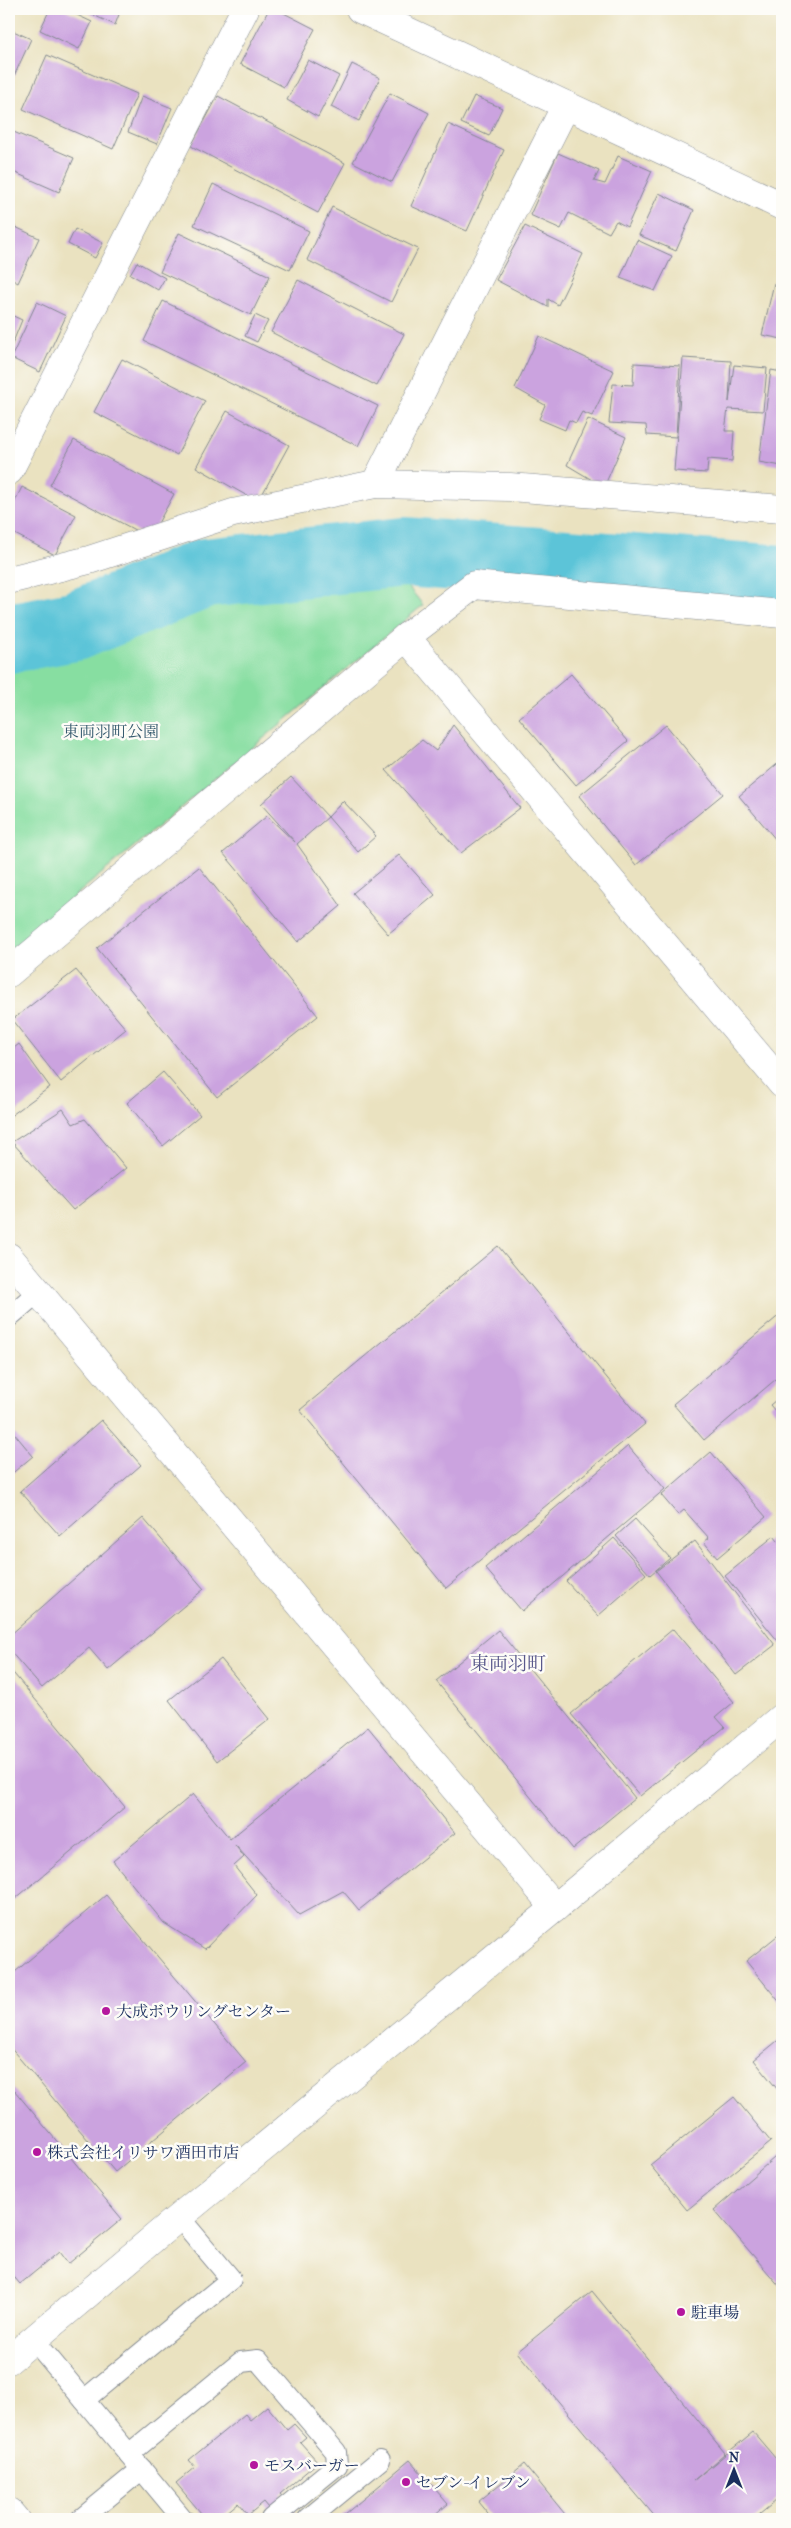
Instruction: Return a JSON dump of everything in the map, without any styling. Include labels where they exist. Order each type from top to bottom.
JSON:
[{"type":"street","points":[[9,471],[245,9]]},
{"type":"street","points":[[360,9],[782,206]]},
{"type":"street","points":[[375,484],[566,105]]},
{"type":"street","points":[[9,580],[89,560],[233,513],[375,484],[510,487],[782,509]]},
{"type":"street","points":[[9,973],[406,637],[474,585],[782,614]]},
{"type":"street","points":[[406,637],[782,1084]]},
{"type":"street","points":[[9,1257],[555,1908]]},
{"type":"street","points":[[9,2360],[179,2217],[555,1908],[782,1717]]},
{"type":"street","points":[[9,2512],[15,2519]]},
{"type":"lane","points":[[9,1317],[38,1292]]},
{"type":"lane","points":[[84,2400],[231,2278],[179,2217]]},
{"type":"lane","points":[[34,2340],[183,2519]]},
{"type":"lane","points":[[129,2454],[241,2362],[258,2360],[336,2452],[337,2465],[271,2519]]},
{"type":"lane","points":[[308,2519],[380,2460]]},
{"type":"lane","points":[[81,2519],[142,2469]]},
{"type":"green space","name":"東両羽町公園","points":[[405,564],[407,585],[423,605],[9,951],[9,644],[75,635],[208,581]]},
{"type":"building","points":[[50,9],[64,9],[92,22],[79,49],[40,30]]},
{"type":"building","points":[[80,9],[121,9],[115,25]]},
{"type":"building","points":[[269,9],[276,9],[315,29],[284,87],[240,64]]},
{"type":"building","points":[[9,29],[31,39],[9,87]]},
{"type":"building","points":[[47,55],[137,94],[113,149],[23,109]]},
{"type":"building","points":[[308,60],[339,76],[318,117],[287,100]]},
{"type":"building","points":[[352,64],[380,78],[359,121],[331,107]]},
{"type":"building","points":[[390,93],[429,113],[392,182],[353,162]]},
{"type":"building","points":[[142,96],[172,108],[157,144],[128,132]]},
{"type":"building","points":[[218,96],[345,163],[318,213],[191,146]]},
{"type":"building","points":[[474,96],[502,108],[489,136],[461,123]]},
{"type":"building","points":[[448,124],[504,150],[467,231],[411,206]]},
{"type":"building","points":[[9,130],[74,158],[59,192],[9,170]]},
{"type":"building","points":[[558,153],[599,171],[594,181],[605,184],[618,156],[652,171],[627,227],[616,221],[609,233],[569,213],[561,229],[530,215]]},
{"type":"building","points":[[213,184],[309,231],[290,270],[194,225]]},
{"type":"building","points":[[659,193],[694,210],[676,251],[639,235]]},
{"type":"building","points":[[332,207],[418,249],[391,302],[307,260]]},
{"type":"building","points":[[9,224],[39,238],[18,283],[9,278]]},
{"type":"building","points":[[525,226],[583,254],[558,305],[548,299],[548,307],[496,280]]},
{"type":"building","points":[[75,229],[103,243],[95,258],[68,244]]},
{"type":"building","points":[[179,233],[270,276],[251,315],[160,272]]},
{"type":"building","points":[[637,240],[672,256],[655,291],[620,278]]},
{"type":"building","points":[[137,262],[165,278],[158,290],[130,274]]},
{"type":"building","points":[[298,280],[404,334],[377,386],[271,332]]},
{"type":"building","points":[[774,283],[782,284],[782,339],[762,335]]},
{"type":"building","points":[[163,301],[378,406],[358,446],[144,341]]},
{"type":"building","points":[[37,302],[66,316],[40,372],[11,358]]},
{"type":"building","points":[[9,314],[22,320],[9,352]]},
{"type":"building","points":[[255,315],[268,321],[257,342],[245,336]]},
{"type":"building","points":[[539,336],[614,371],[592,416],[582,412],[576,423],[569,420],[565,430],[539,419],[545,405],[515,388]]},
{"type":"building","points":[[683,358],[731,361],[729,402],[734,365],[767,368],[763,411],[728,409],[725,431],[734,431],[732,461],[708,459],[707,473],[674,471]]},
{"type":"building","points":[[122,359],[205,401],[177,455],[94,412]]},
{"type":"building","points":[[634,363],[680,366],[676,437],[647,435],[646,425],[609,423],[613,384],[633,385]]},
{"type":"building","points":[[771,370],[782,372],[782,466],[759,462]]},
{"type":"building","points":[[227,411],[289,445],[258,502],[196,467]]},
{"type":"building","points":[[588,419],[626,437],[604,487],[567,465]]},
{"type":"building","points":[[74,440],[174,494],[150,538],[50,485]]},
{"type":"building","points":[[22,487],[76,515],[55,555],[9,531],[9,513]]},
{"type":"building","points":[[571,674],[628,741],[576,785],[519,718]]},
{"type":"building","points":[[453,725],[520,808],[461,853],[386,770],[422,740],[436,751]]},
{"type":"building","points":[[666,725],[723,794],[636,865],[579,796]]},
{"type":"building","points":[[782,760],[782,837],[777,841],[739,796]]},
{"type":"building","points":[[291,777],[328,817],[297,844],[341,906],[298,942],[223,853],[267,816],[295,842],[261,804]]},
{"type":"building","points":[[343,801],[376,836],[358,852],[328,817]]},
{"type":"building","points":[[399,855],[435,895],[388,934],[353,893]]},
{"type":"building","points":[[199,867],[318,1016],[217,1097],[97,948]]},
{"type":"building","points":[[76,970],[126,1029],[61,1082],[12,1020]]},
{"type":"building","points":[[19,1044],[50,1087],[9,1117],[9,1052]]},
{"type":"building","points":[[163,1072],[200,1115],[163,1146],[127,1103]]},
{"type":"building","points":[[63,1109],[73,1124],[85,1119],[126,1168],[73,1210],[12,1142]]},
{"type":"building","points":[[498,1246],[645,1424],[446,1588],[300,1410]]},
{"type":"building","points":[[782,1313],[782,1374],[704,1440],[673,1404]]},
{"type":"building","points":[[782,1395],[782,1419],[770,1405]]},
{"type":"building","points":[[101,1420],[141,1465],[60,1536],[20,1491]]},
{"type":"building","points":[[9,1427],[33,1456],[9,1476]]},
{"type":"building","points":[[628,1446],[665,1489],[522,1611],[485,1568]]},
{"type":"building","points":[[711,1452],[766,1517],[717,1558],[704,1542],[709,1538],[684,1510],[678,1515],[661,1495]]},
{"type":"building","points":[[143,1518],[204,1589],[108,1670],[89,1648],[42,1688],[9,1650],[9,1636]]},
{"type":"building","points":[[635,1519],[670,1558],[650,1575],[616,1536]]},
{"type":"building","points":[[774,1536],[782,1546],[782,1646],[725,1576]]},
{"type":"building","points":[[614,1538],[646,1574],[598,1616],[566,1581]]},
{"type":"building","points":[[695,1541],[775,1645],[736,1675],[656,1571]]},
{"type":"building","points":[[673,1629],[734,1702],[716,1717],[725,1727],[640,1796],[571,1714]]},
{"type":"building","points":[[498,1630],[635,1798],[573,1849],[436,1681]]},
{"type":"building","points":[[221,1659],[270,1719],[217,1761],[169,1700]]},
{"type":"building","points":[[9,1668],[125,1807],[9,1904]]},
{"type":"building","points":[[368,1727],[455,1833],[359,1910],[343,1891],[299,1915],[235,1845],[244,1857],[234,1866],[257,1895],[205,1949],[164,1923],[113,1861],[193,1794],[230,1839]]},
{"type":"building","name":"大成ボウリングセンター","points":[[106,1895],[246,2062],[115,2172],[9,2046],[9,1977]]},
{"type":"building","points":[[782,1932],[782,2005],[746,1961]]},
{"type":"building","points":[[782,2037],[782,2095],[754,2060]]},
{"type":"building","name":"株式会社イリサワ酒田市店","points":[[9,2084],[122,2219],[68,2264],[59,2252],[20,2284],[9,2271]]},
{"type":"building","points":[[734,2097],[771,2142],[687,2210],[650,2165]]},
{"type":"building","points":[[782,2151],[782,2289],[714,2210]]},
{"type":"building","points":[[592,2291],[725,2453],[693,2481],[753,2432],[782,2466],[782,2496],[754,2519],[657,2519],[517,2352]]},
{"type":"building","name":"モスバーガー","points":[[267,2406],[287,2430],[294,2424],[306,2437],[300,2442],[318,2462],[280,2494],[296,2512],[288,2519],[278,2519],[264,2502],[248,2515],[238,2503],[219,2519],[206,2519],[176,2483],[195,2467],[189,2460],[245,2414],[250,2420]]},
{"type":"building","name":"セブン-イレブン","points":[[410,2460],[448,2504],[433,2517],[435,2519],[339,2519]]},
{"type":"building","points":[[524,2464],[569,2519],[492,2519],[478,2502]]},
{"type":"waterway","points":[[9,638],[74,626],[205,573],[404,552],[782,580]]},
{"type":"place","name":"大成ボウリングセンター","points":[[106,2011]]},
{"type":"place","name":"株式会社イリサワ酒田市店","points":[[37,2152]]},
{"type":"place","name":"駐車場","points":[[681,2312]]},
{"type":"place","name":"モスバーガー","points":[[254,2465]]},
{"type":"place","name":"セブン-イレブン","points":[[406,2482]]},
{"type":"district","name":"東両羽町","points":[[508,1664]]}]
